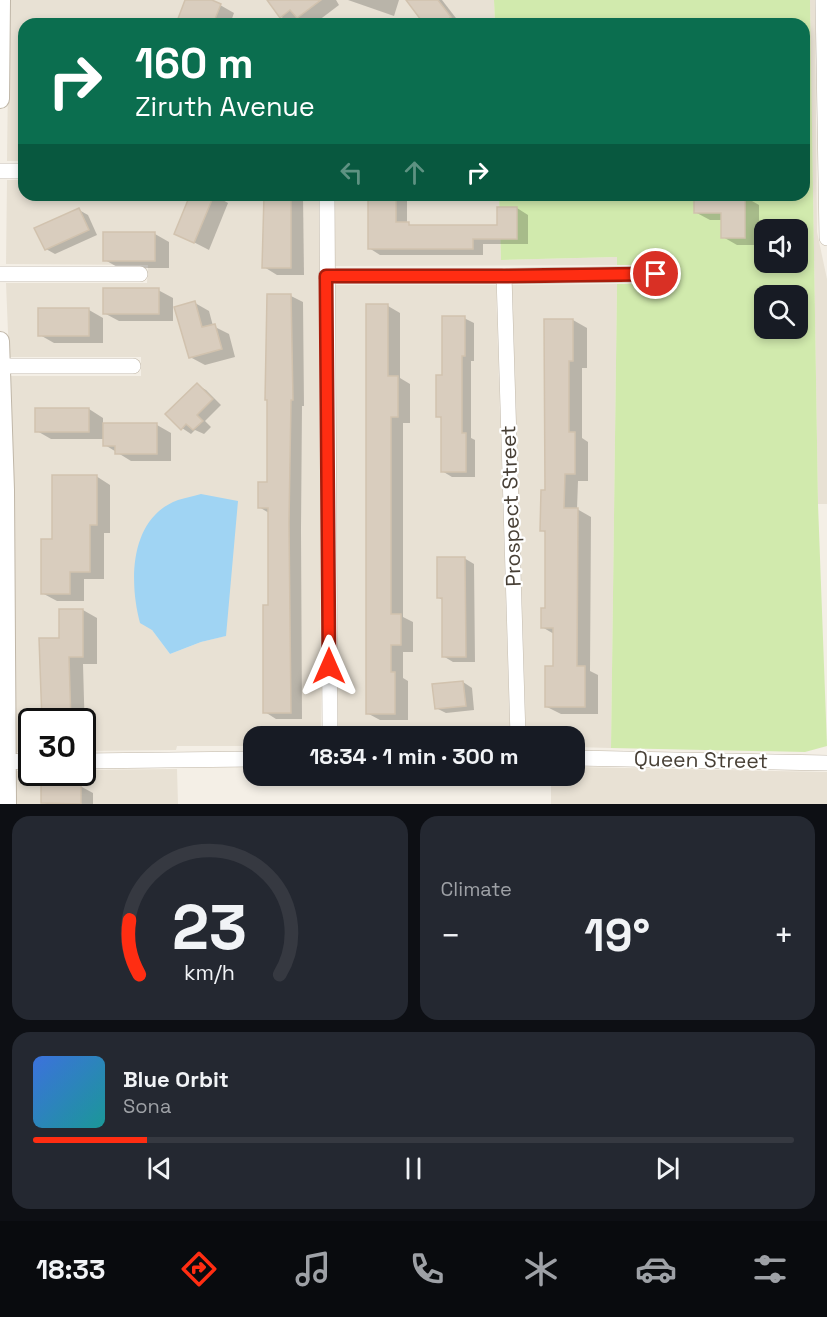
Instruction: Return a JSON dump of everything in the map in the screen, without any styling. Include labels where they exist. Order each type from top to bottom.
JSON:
[{"type":"street","points":[[823,0],[827,238]]},
{"type":"street","points":[[0,99],[1,12]]},
{"type":"street","points":[[0,171],[18,171]]},
{"type":"street","points":[[327,201],[330,726]]},
{"type":"street","points":[[0,274],[140,274]]},
{"type":"street","points":[[326,276],[656,274]]},
{"type":"street","name":"Prospect Street","points":[[504,276],[518,726]]},
{"type":"street","points":[[0,341],[5,490],[4,762],[7,804]]},
{"type":"street","points":[[1,366],[133,366]]},
{"type":"street","name":"Queen Street","points":[[585,758],[827,763]]},
{"type":"street","points":[[96,761],[243,759]]},
{"type":"shaded area","points":[[9,0],[494,0],[495,18],[18,18],[18,161],[7,161]]},
{"type":"shaded area","points":[[810,0],[815,0],[817,232],[827,279],[827,504],[818,504]]},
{"type":"shaded area","points":[[7,180],[18,180],[18,201],[319,201],[321,726],[243,726],[243,746],[177,746],[176,750],[96,751],[96,708],[18,708],[18,752],[16,752],[14,490],[10,376],[141,376],[141,357],[9,357],[6,283],[147,283],[148,265],[6,264]],"holes":[[[152,630],[225,636],[201,642],[170,654]]]},
{"type":"shaded area","points":[[335,201],[499,201],[501,260],[617,257],[617,265],[334,266]]},
{"type":"shaded area","points":[[617,284],[611,748],[585,747],[585,726],[526,726],[512,285]]},
{"type":"shaded area","points":[[334,285],[496,285],[510,726],[338,726]]},
{"type":"shaded area","points":[[585,767],[827,772],[827,804],[551,804],[551,786],[585,786]]},
{"type":"shaded area","points":[[177,769],[178,804],[16,804],[16,771],[18,771],[18,786],[96,786],[96,770]]},
{"type":"green space","points":[[494,0],[810,0],[818,504],[827,746],[805,752],[611,748],[617,284],[664,283],[664,265],[617,265],[617,257],[501,260],[499,201],[810,201],[810,18],[495,18]]},
{"type":"water","points":[[201,494],[238,501],[226,636],[201,642],[170,654],[152,630],[140,623],[134,589],[136,553],[150,521],[162,509],[178,500]]},
{"type":"building","points":[[185,0],[212,0],[221,4],[215,18],[178,18]]},
{"type":"building","points":[[267,0],[321,0],[297,18],[290,10],[280,18]]},
{"type":"building","points":[[406,0],[438,0],[451,17],[450,18],[420,18]]},
{"type":"building","points":[[188,201],[212,201],[194,243],[174,234]]},
{"type":"building","points":[[264,201],[291,201],[291,268],[262,268]]},
{"type":"building","points":[[368,201],[396,201],[396,222],[409,222],[409,225],[497,225],[497,207],[517,207],[517,239],[473,239],[473,249],[368,249]]},
{"type":"building","points":[[694,201],[745,201],[745,238],[721,238],[721,213],[694,213]]},
{"type":"building","points":[[79,208],[89,230],[45,250],[34,228]]},
{"type":"building","points":[[103,232],[155,232],[155,261],[103,261]]},
{"type":"building","points":[[103,288],[159,288],[159,314],[103,314]]},
{"type":"building","points":[[267,294],[291,294],[293,400],[291,400],[289,523],[291,713],[263,713],[263,605],[268,605],[268,508],[258,508],[258,482],[267,482],[267,400],[265,400]]},
{"type":"building","points":[[195,301],[202,327],[215,324],[222,349],[189,358],[174,307]]},
{"type":"building","points":[[366,304],[388,304],[388,376],[398,376],[398,417],[391,417],[391,614],[401,614],[401,645],[391,645],[391,672],[395,672],[395,714],[366,714]]},
{"type":"building","points":[[38,308],[89,308],[89,336],[38,336]]},
{"type":"building","points":[[442,316],[465,316],[465,356],[462,356],[462,433],[466,433],[466,472],[441,472],[441,417],[436,417],[436,375],[442,375]]},
{"type":"building","points":[[544,319],[573,319],[573,361],[569,361],[569,432],[575,432],[575,474],[565,474],[564,508],[578,508],[577,666],[585,666],[585,707],[545,707],[545,666],[553,666],[553,628],[541,628],[541,608],[545,608],[545,531],[540,531],[541,490],[545,490]]},
{"type":"building","points":[[197,383],[213,399],[197,415],[203,421],[193,430],[186,424],[181,430],[165,414]]},
{"type":"building","points":[[35,408],[89,408],[89,432],[35,432]]},
{"type":"building","points":[[103,423],[157,423],[157,454],[115,454],[115,446],[103,446]]},
{"type":"building","points":[[52,475],[97,475],[97,525],[90,525],[90,572],[70,572],[70,594],[41,594],[41,539],[52,539]]},
{"type":"building","points":[[437,557],[465,557],[466,657],[442,657],[442,598],[437,598]]},
{"type":"building","points":[[59,609],[83,609],[83,657],[69,657],[71,708],[42,708],[39,638],[59,638]]},
{"type":"building","points":[[463,681],[466,706],[435,709],[432,684]]},
{"type":"building","points":[[41,786],[81,786],[81,804],[41,803]]},
{"type":"route","points":[[329,666],[326,276],[656,274]]}]
